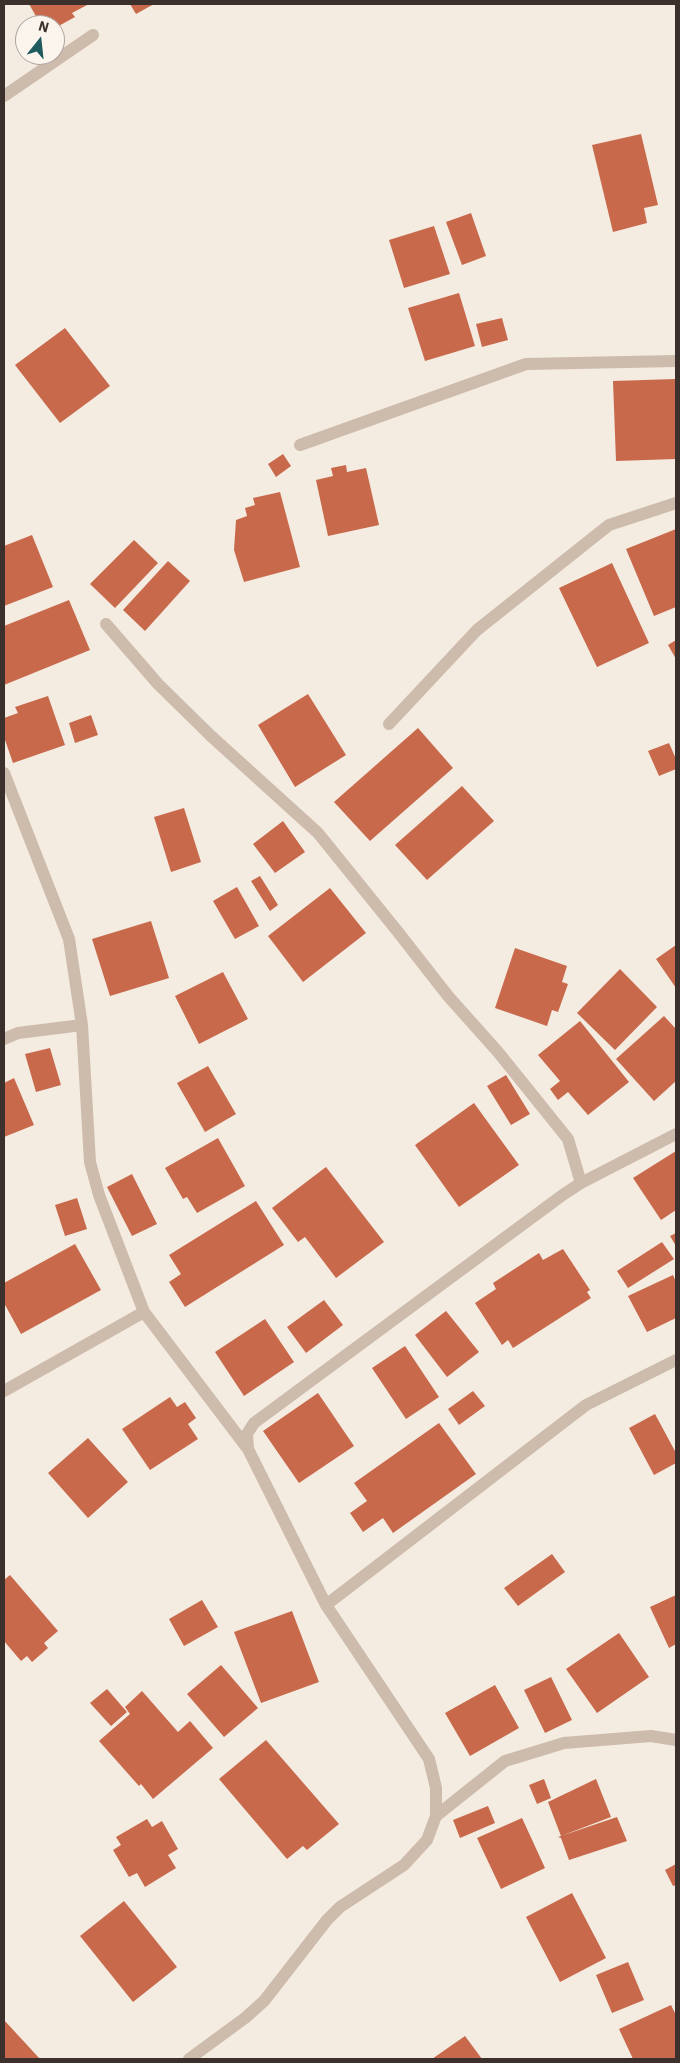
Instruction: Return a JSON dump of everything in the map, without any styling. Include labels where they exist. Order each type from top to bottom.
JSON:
[{"type":"street","points":[[4,96],[93,35]]},
{"type":"street","points":[[300,445],[526,364],[676,362]]},
{"type":"street","points":[[389,724],[477,630],[609,525],[676,503]]},
{"type":"street","points":[[106,624],[158,684],[211,736],[318,833],[448,996],[498,1052],[568,1139],[581,1182]]},
{"type":"street","points":[[4,773],[69,939],[82,1025],[90,1162],[99,1196],[144,1312],[248,1449],[326,1605],[429,1759],[436,1788],[436,1816],[427,1840],[404,1865],[340,1907],[327,1920],[264,2001],[245,2018],[189,2059]]},
{"type":"street","points":[[4,1039],[18,1034],[82,1025]]},
{"type":"street","points":[[248,1449],[247,1434],[254,1423],[581,1182],[676,1134]]},
{"type":"street","points":[[4,1391],[144,1312]]},
{"type":"street","points":[[326,1605],[586,1406],[676,1360]]},
{"type":"street","points":[[436,1816],[505,1761],[564,1743],[651,1736],[676,1740]]},
{"type":"building","points":[[29,4],[89,4],[72,13],[75,17],[65,22],[65,15],[35,15]]},
{"type":"building","points":[[130,4],[154,4],[136,14]]},
{"type":"building","points":[[641,134],[658,205],[644,208],[647,223],[613,232],[592,145]]},
{"type":"building","points":[[471,213],[486,256],[462,265],[446,222]]},
{"type":"building","points":[[434,226],[450,274],[404,288],[389,240]]},
{"type":"building","points":[[459,293],[475,346],[425,361],[408,308]]},
{"type":"building","points":[[502,318],[508,340],[482,347],[476,324]]},
{"type":"building","points":[[65,328],[110,386],[60,423],[15,365]]},
{"type":"building","points":[[676,379],[676,459],[616,461],[613,381]]},
{"type":"building","points":[[283,454],[291,466],[276,477],[268,464]]},
{"type":"building","points":[[346,465],[347,472],[366,468],[379,525],[328,536],[316,480],[333,476],[331,468]]},
{"type":"building","points":[[280,492],[300,567],[244,582],[234,550],[236,520],[247,516],[245,508],[255,505],[253,498]]},
{"type":"building","points":[[676,529],[676,607],[654,616],[626,549]]},
{"type":"building","points":[[32,535],[53,587],[4,606],[4,546]]},
{"type":"building","points":[[134,540],[158,563],[115,608],[90,584]]},
{"type":"building","points":[[168,561],[190,581],[145,631],[123,610]]},
{"type":"building","points":[[612,563],[649,643],[597,667],[559,588]]},
{"type":"building","points":[[69,600],[90,650],[4,685],[4,626]]},
{"type":"building","points":[[676,640],[676,659],[668,645]]},
{"type":"building","points":[[308,694],[346,755],[295,787],[258,725]]},
{"type":"building","points":[[48,696],[65,745],[13,763],[4,737],[4,718],[18,713],[15,707]]},
{"type":"building","points":[[91,715],[98,735],[75,743],[69,723]]},
{"type":"building","points":[[418,728],[453,768],[370,841],[334,802]]},
{"type":"building","points":[[669,743],[676,759],[676,769],[659,776],[648,751]]},
{"type":"building","points":[[462,786],[494,821],[427,880],[395,845]]},
{"type":"building","points":[[184,808],[201,862],[171,872],[154,817]]},
{"type":"building","points":[[283,821],[305,852],[275,873],[253,844]]},
{"type":"building","points":[[260,876],[278,905],[270,911],[251,881]]},
{"type":"building","points":[[237,887],[259,926],[235,939],[213,901]]},
{"type":"building","points":[[330,888],[366,933],[303,982],[268,936]]},
{"type":"building","points":[[151,921],[169,978],[110,996],[92,939]]},
{"type":"building","points":[[676,945],[676,988],[656,959]]},
{"type":"building","points":[[515,948],[567,966],[562,982],[568,984],[558,1012],[552,1010],[547,1026],[495,1008]]},
{"type":"building","points":[[620,969],[657,1007],[615,1050],[577,1013]]},
{"type":"building","points":[[223,972],[248,1019],[199,1044],[175,996]]},
{"type":"building","points":[[664,1016],[676,1029],[676,1081],[654,1101],[616,1059]]},
{"type":"building","points":[[580,1021],[629,1082],[588,1115],[568,1092],[558,1100],[550,1089],[560,1081],[538,1055]]},
{"type":"building","points":[[50,1048],[61,1085],[36,1092],[25,1054]]},
{"type":"building","points":[[208,1066],[236,1114],[205,1132],[177,1083]]},
{"type":"building","points":[[506,1075],[530,1114],[511,1125],[487,1086]]},
{"type":"building","points":[[14,1078],[34,1125],[4,1137],[4,1083]]},
{"type":"building","points":[[474,1103],[519,1165],[459,1207],[415,1145]]},
{"type":"building","points":[[218,1138],[245,1186],[197,1213],[187,1197],[183,1199],[165,1168]]},
{"type":"building","points":[[676,1151],[676,1210],[661,1220],[633,1178]]},
{"type":"building","points":[[326,1167],[384,1242],[336,1278],[305,1237],[298,1242],[272,1208]]},
{"type":"building","points":[[132,1174],[157,1224],[132,1236],[107,1187]]},
{"type":"building","points":[[77,1198],[87,1229],[65,1236],[55,1205]]},
{"type":"building","points":[[256,1201],[284,1245],[185,1307],[169,1282],[181,1274],[169,1255]]},
{"type":"building","points":[[676,1233],[676,1246],[670,1236]]},
{"type":"building","points":[[662,1242],[674,1259],[628,1288],[617,1271]]},
{"type":"building","points":[[75,1244],[101,1290],[21,1334],[4,1303],[4,1283]]},
{"type":"building","points":[[563,1249],[590,1290],[587,1292],[591,1298],[513,1348],[508,1340],[502,1345],[475,1303],[496,1289],[493,1283],[539,1253],[543,1260]]},
{"type":"building","points":[[673,1275],[676,1282],[676,1318],[647,1332],[628,1296]]},
{"type":"building","points":[[324,1300],[343,1325],[306,1353],[287,1327]]},
{"type":"building","points":[[446,1311],[479,1352],[447,1377],[415,1335]]},
{"type":"building","points":[[265,1319],[294,1362],[244,1396],[215,1352]]},
{"type":"building","points":[[405,1346],[439,1397],[406,1419],[372,1368]]},
{"type":"building","points":[[473,1391],[485,1406],[459,1425],[448,1409]]},
{"type":"building","points":[[318,1393],[354,1446],[299,1483],[263,1431]]},
{"type":"building","points":[[170,1397],[177,1407],[185,1402],[196,1418],[188,1424],[198,1439],[150,1470],[122,1429]]},
{"type":"building","points":[[655,1414],[676,1453],[676,1463],[654,1475],[629,1428]]},
{"type":"building","points":[[439,1423],[476,1474],[393,1533],[383,1518],[363,1532],[350,1513],[367,1501],[354,1483]]},
{"type":"building","points":[[88,1438],[128,1482],[88,1518],[48,1473]]},
{"type":"building","points":[[552,1554],[565,1572],[518,1606],[504,1588]]},
{"type":"building","points":[[10,1575],[58,1631],[44,1643],[48,1648],[32,1662],[27,1656],[21,1661],[4,1641],[4,1580]]},
{"type":"building","points":[[676,1595],[676,1644],[669,1648],[650,1607]]},
{"type":"building","points":[[202,1600],[218,1627],[184,1646],[169,1619]]},
{"type":"building","points":[[292,1611],[319,1682],[261,1703],[234,1632]]},
{"type":"building","points":[[619,1633],[649,1677],[597,1713],[566,1669]]},
{"type":"building","points":[[221,1665],[258,1708],[224,1737],[187,1694]]},
{"type":"building","points":[[551,1677],[572,1720],[545,1733],[524,1690]]},
{"type":"building","points":[[495,1685],[519,1728],[470,1756],[445,1713]]},
{"type":"building","points":[[107,1689],[127,1712],[111,1726],[90,1703]]},
{"type":"building","points":[[142,1691],[178,1732],[190,1721],[213,1748],[153,1799],[99,1741],[130,1714],[125,1707]]},
{"type":"building","points":[[266,1740],[339,1824],[307,1850],[303,1846],[287,1859],[219,1779]]},
{"type":"building","points":[[544,1779],[551,1798],[537,1804],[529,1785]]},
{"type":"building","points":[[596,1779],[611,1817],[561,1836],[548,1802]]},
{"type":"building","points":[[488,1806],[495,1823],[460,1838],[453,1820]]},
{"type":"building","points":[[617,1817],[627,1841],[569,1860],[561,1838],[558,1837]]},
{"type":"building","points":[[522,1818],[545,1868],[501,1889],[477,1838]]},
{"type":"building","points":[[147,1819],[152,1827],[162,1821],[178,1849],[168,1855],[176,1868],[145,1887],[137,1873],[129,1877],[113,1850],[121,1845],[116,1837]]},
{"type":"building","points":[[676,1864],[676,1885],[673,1886],[665,1870]]},
{"type":"building","points":[[572,1893],[606,1958],[560,1982],[526,1917]]},
{"type":"building","points":[[124,1901],[177,1967],[133,2002],[80,1936]]},
{"type":"building","points":[[628,1962],[644,2000],[612,2013],[596,1975]]},
{"type":"building","points":[[671,2005],[676,2015],[676,2059],[633,2059],[619,2029]]},
{"type":"building","points":[[4,2020],[40,2059],[4,2059]]},
{"type":"building","points":[[465,2036],[482,2059],[432,2059]]}]
